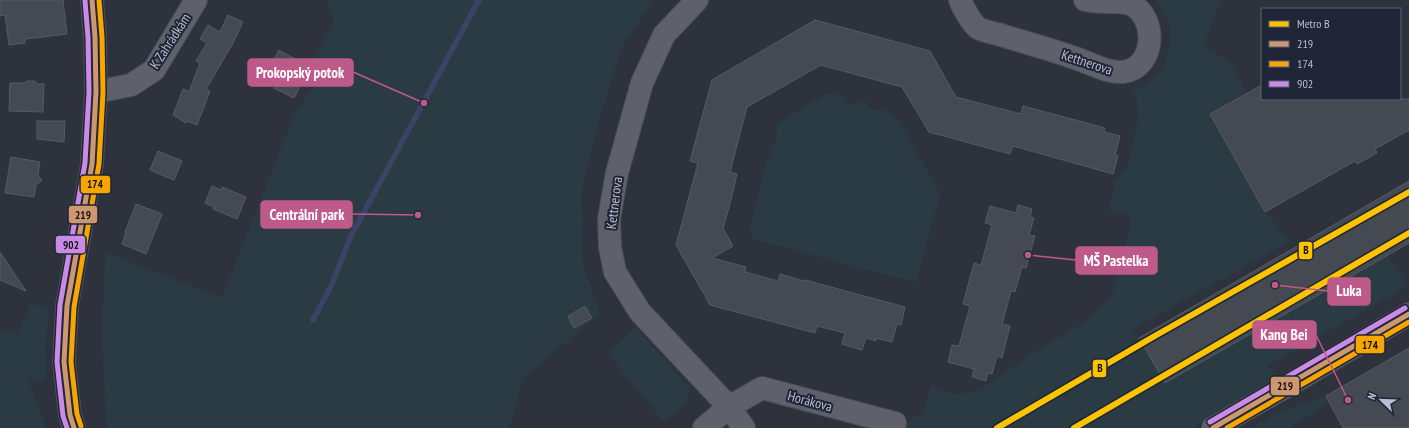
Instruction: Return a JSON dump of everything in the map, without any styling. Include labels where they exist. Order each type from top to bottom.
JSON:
[{"type":"street","points":[[74,428],[70,415],[64,362],[67,306],[92,164],[96,92],[95,37],[92,0]]},
{"type":"street","name":"K Zahrádkám","points":[[96,92],[131,85],[154,70],[196,0]]},
{"type":"street","name":"Kettnerova","points":[[697,0],[664,35],[642,83],[617,173],[609,219],[610,247],[616,272],[640,312],[729,407],[744,428]]},
{"type":"street","name":"Kettnerova","points":[[960,0],[962,6],[977,28],[1073,57],[1109,71],[1124,72],[1135,69],[1144,59],[1149,48],[1150,41],[1150,32],[1146,20],[1140,11],[1130,4],[1117,2],[1102,3],[1085,0]]},
{"type":"street","points":[[1212,428],[1294,382],[1409,314]]},
{"type":"street","name":"Horákova","points":[[704,428],[729,407],[762,388],[893,426]]},
{"type":"shaded area","points":[[327,0],[653,0],[622,47],[598,124],[581,196],[583,265],[600,314],[524,377],[509,428],[106,428],[102,332],[105,252],[222,298],[294,115],[327,66],[314,58],[334,21]],"holes":[[[585,306],[592,318],[574,328],[568,316]]]},
{"type":"shaded area","points":[[1155,0],[1221,0],[1203,47],[1220,55],[1230,64],[1235,70],[1246,93],[1210,115],[1265,212],[1291,241],[1133,330],[1165,383],[1388,255],[1408,286],[1268,366],[1278,377],[1194,428],[905,428],[903,426],[918,415],[923,415],[931,386],[954,395],[979,390],[1045,345],[1071,331],[1094,315],[1112,295],[1132,217],[1108,210],[1115,182],[1127,166],[1138,119],[1136,96],[1131,89],[1146,85],[1152,81],[1163,66],[1169,47],[1170,29],[1168,22]]},
{"type":"shaded area","points":[[831,93],[845,97],[846,102],[858,105],[860,100],[868,103],[868,108],[881,111],[884,107],[897,117],[940,194],[917,281],[914,282],[759,241],[752,237],[750,228],[766,163],[774,157],[770,150],[772,144],[776,144],[777,124],[823,95]]},
{"type":"shaded area","points":[[33,304],[50,309],[45,350],[47,373],[44,380],[35,382],[28,379],[46,428],[0,428],[0,328],[17,334],[30,305]]},
{"type":"shaded area","points":[[636,327],[690,389],[685,404],[663,421],[608,354]]},
{"type":"shaded area","points":[[1326,396],[1330,403],[1288,428],[1250,428],[1287,409]]},
{"type":"building","points":[[0,0],[63,0],[67,34],[25,39],[25,43],[9,45],[5,15],[0,16]]},
{"type":"building","points":[[228,15],[243,22],[233,43],[206,89],[210,91],[197,125],[187,121],[186,123],[173,115],[183,89],[189,92],[200,63],[196,61],[207,43],[200,39],[208,25],[220,32]]},
{"type":"building","points":[[815,20],[930,51],[956,97],[1021,114],[1023,106],[1105,128],[1104,132],[1120,136],[1115,155],[1118,156],[1113,174],[1013,146],[1010,154],[929,132],[902,87],[821,65],[747,107],[730,172],[737,174],[723,228],[733,246],[712,258],[746,267],[745,272],[778,281],[780,274],[905,307],[901,325],[897,324],[892,342],[876,338],[876,341],[866,338],[862,350],[842,344],[845,333],[817,326],[815,333],[710,305],[676,245],[698,163],[690,161],[712,80]]},
{"type":"building","points":[[279,50],[310,67],[294,98],[274,88],[280,76],[268,70]]},
{"type":"building","points":[[27,81],[35,81],[37,84],[44,84],[43,112],[9,111],[10,83],[24,83]]},
{"type":"building","points":[[1261,86],[1261,100],[1409,99],[1409,130],[1375,149],[1377,153],[1357,164],[1355,161],[1265,212],[1210,114]]},
{"type":"building","points":[[37,121],[65,121],[64,142],[37,139]]},
{"type":"building","points":[[158,151],[182,161],[174,180],[150,170]]},
{"type":"building","points":[[11,157],[40,162],[38,175],[42,180],[36,185],[34,197],[5,193]]},
{"type":"building","points":[[1409,181],[1409,243],[1165,383],[1139,338]]},
{"type":"building","points":[[212,186],[221,190],[222,187],[246,197],[237,219],[213,209],[214,207],[205,203]]},
{"type":"building","points":[[136,204],[162,214],[146,254],[122,244]]},
{"type":"building","points":[[1018,205],[1032,209],[1030,217],[1034,218],[1029,235],[1035,236],[1026,268],[1022,267],[1015,292],[1011,291],[1002,324],[1010,326],[1002,358],[997,356],[992,374],[988,373],[986,381],[972,377],[974,369],[948,362],[952,345],[959,346],[970,306],[963,304],[974,263],[981,265],[992,225],[985,223],[990,206],[1016,213]]},
{"type":"building","points":[[0,252],[26,291],[0,280]]},
{"type":"building","points":[[585,306],[592,318],[574,328],[568,316]]},
{"type":"building","points":[[1409,348],[1409,428],[1343,428],[1326,396]]},
{"type":"waterway","points":[[313,320],[332,284],[350,238],[479,0]]},
{"type":"metro line","name":"B","points":[[997,428],[1153,337],[1409,192]]},
{"type":"metro line","name":"B","points":[[1074,428],[1409,233]]},
{"type":"transit line","name":"219","points":[[74,428],[70,415],[64,362],[67,306],[92,164],[96,92],[95,37],[92,0]]},
{"type":"transit line","name":"174","points":[[81,426],[77,414],[71,362],[74,307],[99,164],[103,92],[102,37],[99,0]]},
{"type":"transit line","name":"902","points":[[67,428],[63,416],[57,362],[60,305],[85,163],[89,92],[88,37],[85,1]]},
{"type":"transit line","name":"902","points":[[1210,422],[1405,308]]},
{"type":"transit line","name":"219","points":[[1213,428],[1409,314]]},
{"type":"transit line","name":"174","points":[[1227,428],[1409,322]]},
{"type":"place","name":"Prokopský potok","points":[[424,103]]},
{"type":"place","name":"Centrální park","points":[[418,215]]},
{"type":"place","name":"MŠ Pastelka","points":[[1028,255]]},
{"type":"place","name":"Luka","points":[[1275,285]]},
{"type":"place","name":"Kang Bei","points":[[1348,400]]}]
